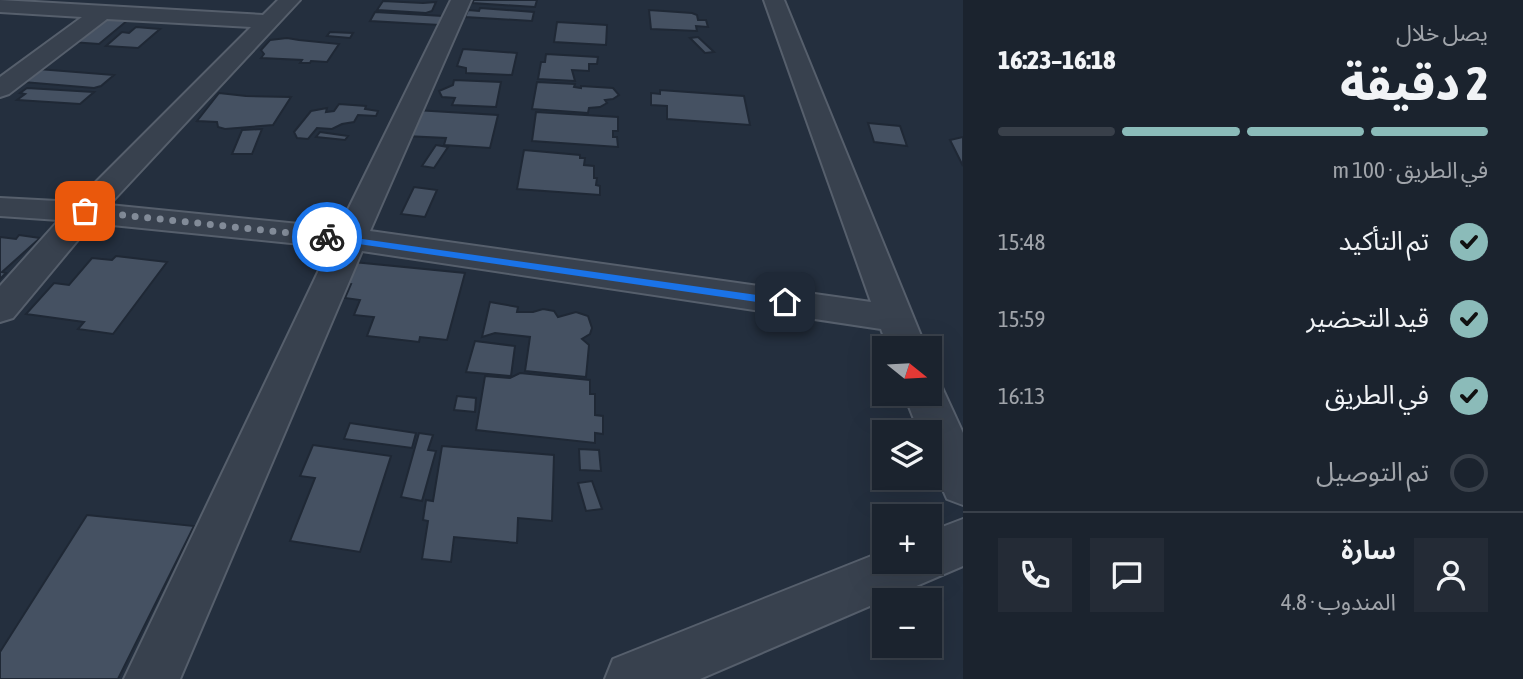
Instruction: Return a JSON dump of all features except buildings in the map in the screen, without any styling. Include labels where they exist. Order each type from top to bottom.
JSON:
[{"type":"street","points":[[0,310],[85,211],[289,0]]},
{"type":"street","points":[[152,679],[461,0]]},
{"type":"street","points":[[774,0],[900,333]]},
{"type":"street","points":[[0,6],[270,22]]},
{"type":"street","points":[[0,89],[102,12]]},
{"type":"street","points":[[0,206],[85,211],[350,239],[900,333]]},
{"type":"street","points":[[930,406],[963,485]]},
{"type":"street","points":[[942,550],[963,541]]},
{"type":"street","points":[[633,679],[886,574]]},
{"type":"way so far","points":[[85,211],[327,237]]},
{"type":"route","points":[[327,237],[785,302]]}]
